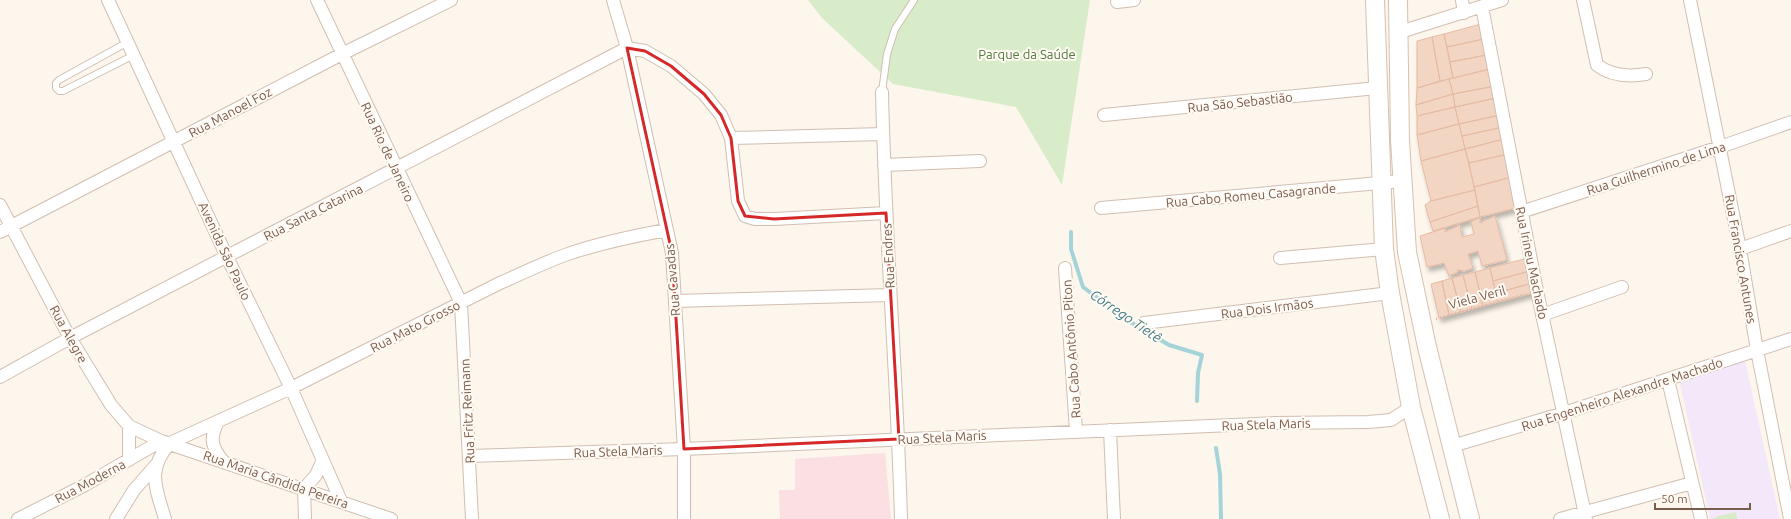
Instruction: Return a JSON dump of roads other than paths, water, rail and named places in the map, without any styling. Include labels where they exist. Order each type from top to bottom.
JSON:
[{"type":"main road","points":[[1375,0],[1384,248],[1390,293],[1411,407],[1440,519]]},
{"type":"main road","points":[[1398,0],[1400,32],[1402,181],[1407,252],[1422,323],[1470,519]]},
{"type":"street","name":"Avenida São Paulo","points":[[108,0],[175,141],[227,256],[291,388],[342,501]]},
{"type":"street","name":"Rua Rio de Janeiro","points":[[317,0],[461,303]]},
{"type":"street","name":"Rua Manoel Foz","points":[[0,232],[438,3],[451,0]]},
{"type":"street","name":"Rua Cavadas","points":[[613,0],[627,48],[672,253],[684,449],[684,519]]},
{"type":"street","points":[[1117,2],[1134,0]]},
{"type":"street","points":[[1462,0],[1464,13]]},
{"type":"street","points":[[1400,32],[1502,0]]},
{"type":"street","points":[[1583,0],[1597,65],[1603,70],[1619,75],[1646,74]]},
{"type":"street","name":"Rua Francisco Antunes","points":[[1690,0],[1740,249],[1757,350],[1790,519]]},
{"type":"street","name":"Rua Irineu Machado","points":[[1482,7],[1521,212],[1585,516]]},
{"type":"street","points":[[627,48],[645,51],[671,66],[704,94],[721,115],[732,138],[738,201],[745,216],[755,219],[774,219],[886,214]]},
{"type":"street","name":"Rua Santa Catarina","points":[[0,377],[70,338],[627,48]]},
{"type":"street","name":"Rua São Sebastião","points":[[1104,115],[1377,88]]},
{"type":"street","name":"Rua Endres","points":[[882,92],[886,214],[899,439],[901,519]]},
{"type":"street","name":"Rua Guilhermino de Lima","points":[[1521,212],[1720,147],[1791,122]]},
{"type":"street","points":[[732,138],[883,134]]},
{"type":"street","points":[[884,165],[980,161]]},
{"type":"street","name":"Rua Cabo Romeu Casagrande","points":[[1101,208],[1402,181]]},
{"type":"street","name":"Rua Alegre","points":[[0,205],[70,338],[111,405],[129,426],[166,442]]},
{"type":"street","name":"Rua Mato Grosso","points":[[166,442],[218,422],[291,388],[500,283],[567,254],[625,238],[667,230]]},
{"type":"street","points":[[1740,249],[1791,231]]},
{"type":"street","points":[[1280,258],[1384,248]]},
{"type":"street","name":"Rua Cabo Antônio Piton","points":[[1065,268],[1076,431]]},
{"type":"street","points":[[1542,315],[1622,287]]},
{"type":"street","name":"Rua Dois Irmãos","points":[[1144,323],[1390,293]]},
{"type":"street","points":[[675,300],[890,295]]},
{"type":"street","name":"Rua Fritz Reimann","points":[[461,303],[470,456],[472,519]]},
{"type":"street","name":"Rua Engenheiro Alexandre Machado","points":[[1452,446],[1564,413],[1791,339]]},
{"type":"street","points":[[1668,380],[1701,519]]},
{"type":"street","name":"Rua Stela Maris","points":[[470,456],[684,449],[1277,423],[1368,422],[1391,420],[1411,407]]},
{"type":"street","points":[[218,422],[212,432],[212,440],[217,454],[224,461]]},
{"type":"street","points":[[129,426],[130,460]]},
{"type":"street","points":[[1110,430],[1114,519]]},
{"type":"street","points":[[165,519],[155,478],[156,465],[166,442]]},
{"type":"street","name":"Rua Moderna","points":[[18,519],[166,442]]},
{"type":"street","name":"Rua Maria Cândida Pereira","points":[[166,442],[391,519]]},
{"type":"street","points":[[305,519],[304,489],[316,475],[323,460]]},
{"type":"street","points":[[116,519],[134,490],[156,465]]},
{"type":"street","points":[[1560,519],[1585,516],[1692,482]]},
{"type":"lane","name":"Rua Endres","points":[[882,92],[887,54],[895,29],[914,0]]},
{"type":"lane","points":[[128,42],[59,80],[56,83],[56,88],[59,91],[63,91],[134,55]]},
{"type":"waterway","name":"Córrego Tietê","points":[[1071,232],[1071,249],[1083,287],[1127,320],[1169,345],[1202,355],[1198,373],[1197,401]]},
{"type":"waterway","name":"Córrego Tietê","points":[[1216,448],[1220,474],[1221,519]]},
{"type":"park label","name":"Parque da Saúde","points":[[1027,54]]}]
